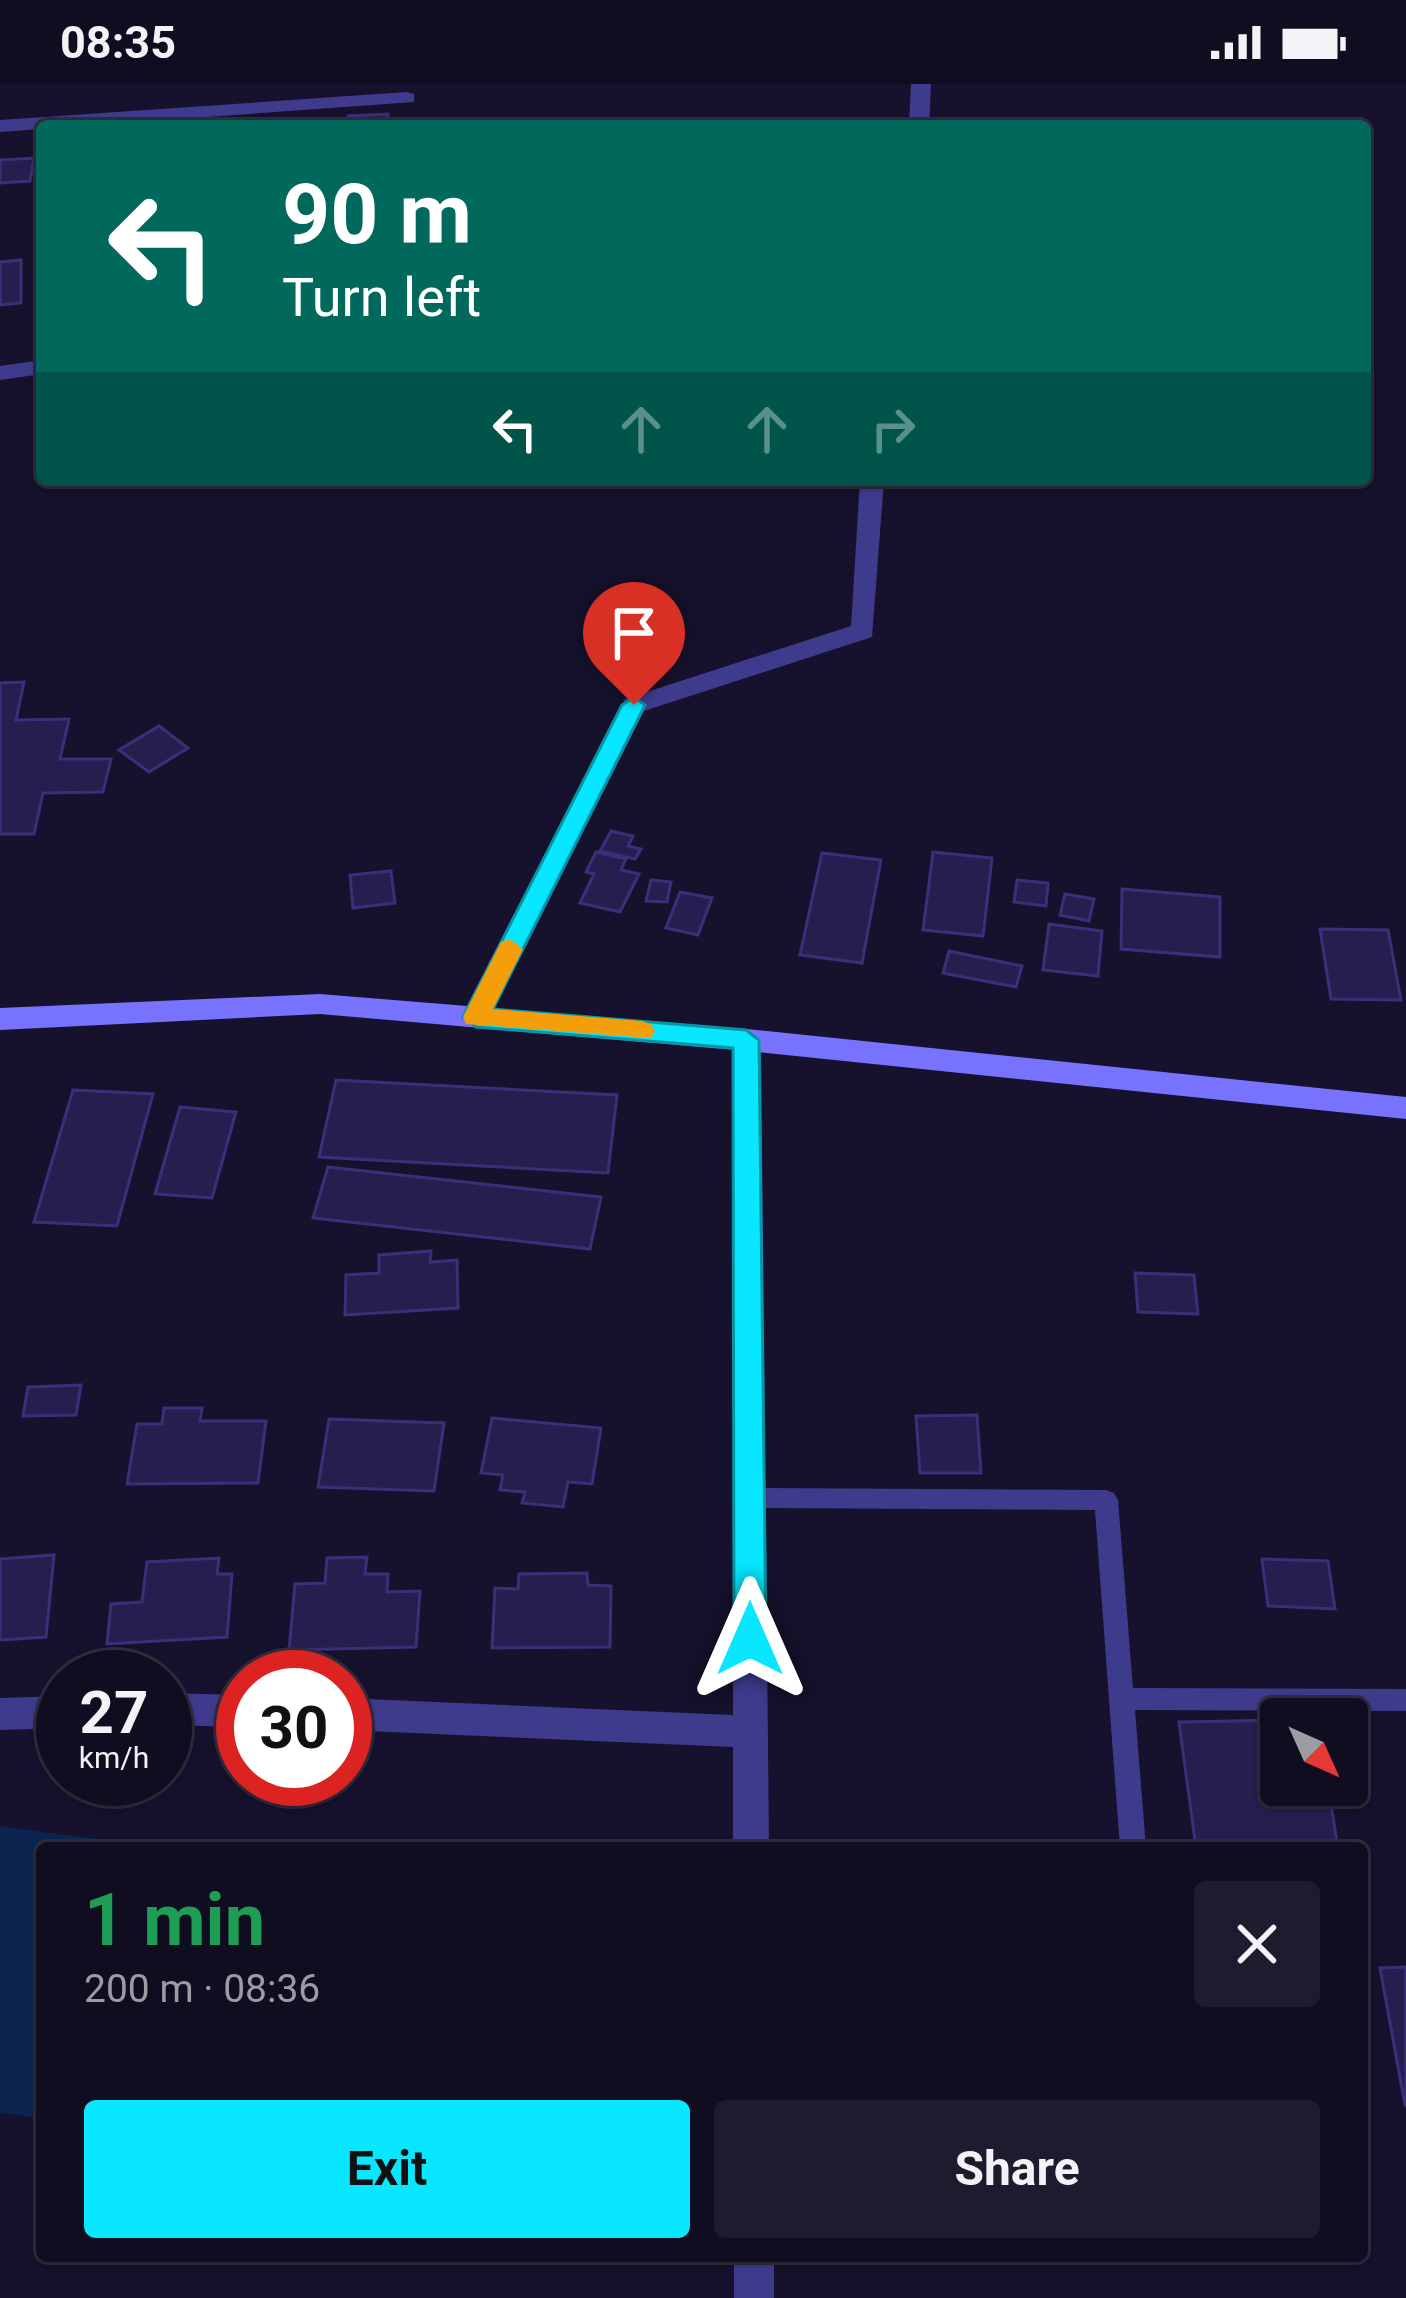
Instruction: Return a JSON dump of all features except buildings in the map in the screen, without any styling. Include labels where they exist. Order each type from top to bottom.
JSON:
[{"type":"main road","points":[[0,1018],[320,1004],[746,1040],[1406,1108]]},
{"type":"street","points":[[919,120],[921,84]]},
{"type":"street","points":[[87,120],[407,98]]},
{"type":"street","points":[[0,126],[36,124]]},
{"type":"street","points":[[0,373],[36,368]]},
{"type":"street","points":[[476,1017],[634,705],[863,631],[872,486]]},
{"type":"street","points":[[746,1040],[751,1842]]},
{"type":"street","points":[[0,1714],[36,1713]]},
{"type":"street","points":[[372,1715],[750,1732]]},
{"type":"street","points":[[754,2262],[754,2298]]},
{"type":"lane","points":[[750,1498],[1106,1500],[1133,1842]]},
{"type":"lane","points":[[1121,1699],[1406,1700]]},
{"type":"water","points":[[0,1826],[117,1842],[36,1842],[36,2118],[0,2112]]},
{"type":"slow traffic","points":[[510,949],[476,1017],[642,1031]]},
{"type":"route","points":[[634,705],[476,1017],[746,1040],[750,1639]]}]
